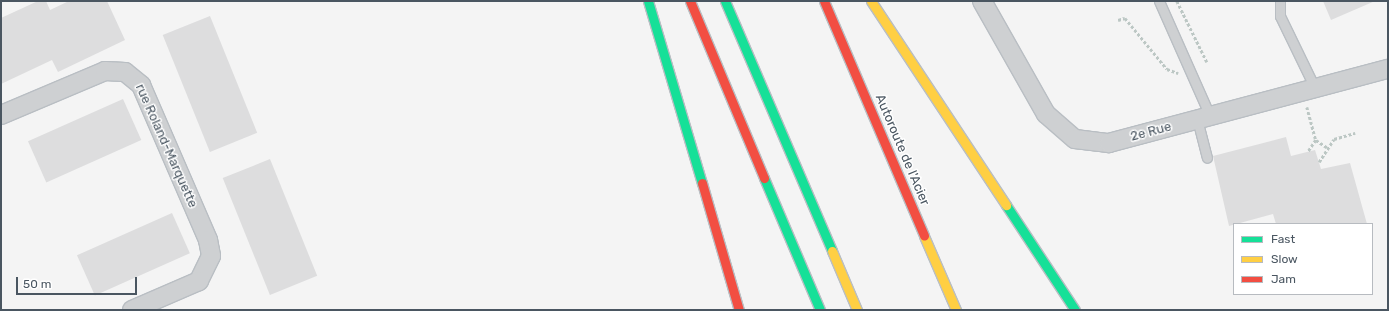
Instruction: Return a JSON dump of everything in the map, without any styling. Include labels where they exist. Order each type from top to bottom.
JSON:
[{"type":"highway","points":[[648,1],[739,310]]},
{"type":"highway","points":[[690,1],[820,310]]},
{"type":"highway","points":[[725,1],[857,310]]},
{"type":"highway","name":"Autoroute de l'Acier","points":[[824,1],[956,310]]},
{"type":"highway","points":[[871,1],[1076,310]]},
{"type":"street","name":"2e Rue","points":[[982,1],[1046,114],[1075,139],[1109,143],[1388,69]]},
{"type":"street","name":"rue Roland-Marquette","points":[[1,114],[104,71],[125,72],[141,85],[208,240],[211,256],[199,281],[132,310]]},
{"type":"lane","points":[[1159,1],[1190,70],[1203,118],[1207,158]]},
{"type":"lane","points":[[1280,1],[1280,16],[1309,90]]},
{"type":"path","points":[[1177,1],[1207,62]]},
{"type":"path","points":[[1118,20],[1125,18],[1137,28],[1167,69],[1180,74],[1190,70]]},
{"type":"path","points":[[1308,152],[1316,140],[1309,90]]},
{"type":"path","points":[[1319,162],[1334,139],[1355,133]]},
{"type":"path","points":[[1316,140],[1328,148]]},
{"type":"building","points":[[38,1],[46,1],[50,10],[69,1],[107,1],[125,40],[58,72],[52,60],[1,84],[1,18]]},
{"type":"building","points":[[1323,1],[1375,1],[1331,20]]},
{"type":"building","points":[[210,16],[257,133],[210,152],[163,35]]},
{"type":"building","points":[[123,99],[141,140],[46,182],[28,141]]},
{"type":"building","points":[[1286,137],[1291,156],[1315,150],[1321,169],[1350,163],[1367,223],[1276,223],[1273,214],[1240,223],[1233,223],[1233,225],[1229,226],[1213,156]]},
{"type":"building","points":[[270,159],[317,276],[270,295],[223,178]]},
{"type":"building","points":[[172,213],[190,253],[95,295],[77,255]]},
{"type":"traffic: fast","points":[[648,1],[702,183]]},
{"type":"traffic: fast","points":[[725,1],[832,251]]},
{"type":"traffic: fast","points":[[764,178],[820,310]]},
{"type":"traffic: fast","points":[[1006,205],[1075,310]]},
{"type":"traffic: slow","points":[[871,1],[1006,205]]},
{"type":"traffic: slow","points":[[924,236],[956,310]]},
{"type":"traffic: slow","points":[[832,251],[857,310]]},
{"type":"traffic: jam","points":[[690,1],[764,178]]},
{"type":"traffic: jam","points":[[824,1],[924,236]]},
{"type":"traffic: jam","points":[[702,183],[739,310]]}]
